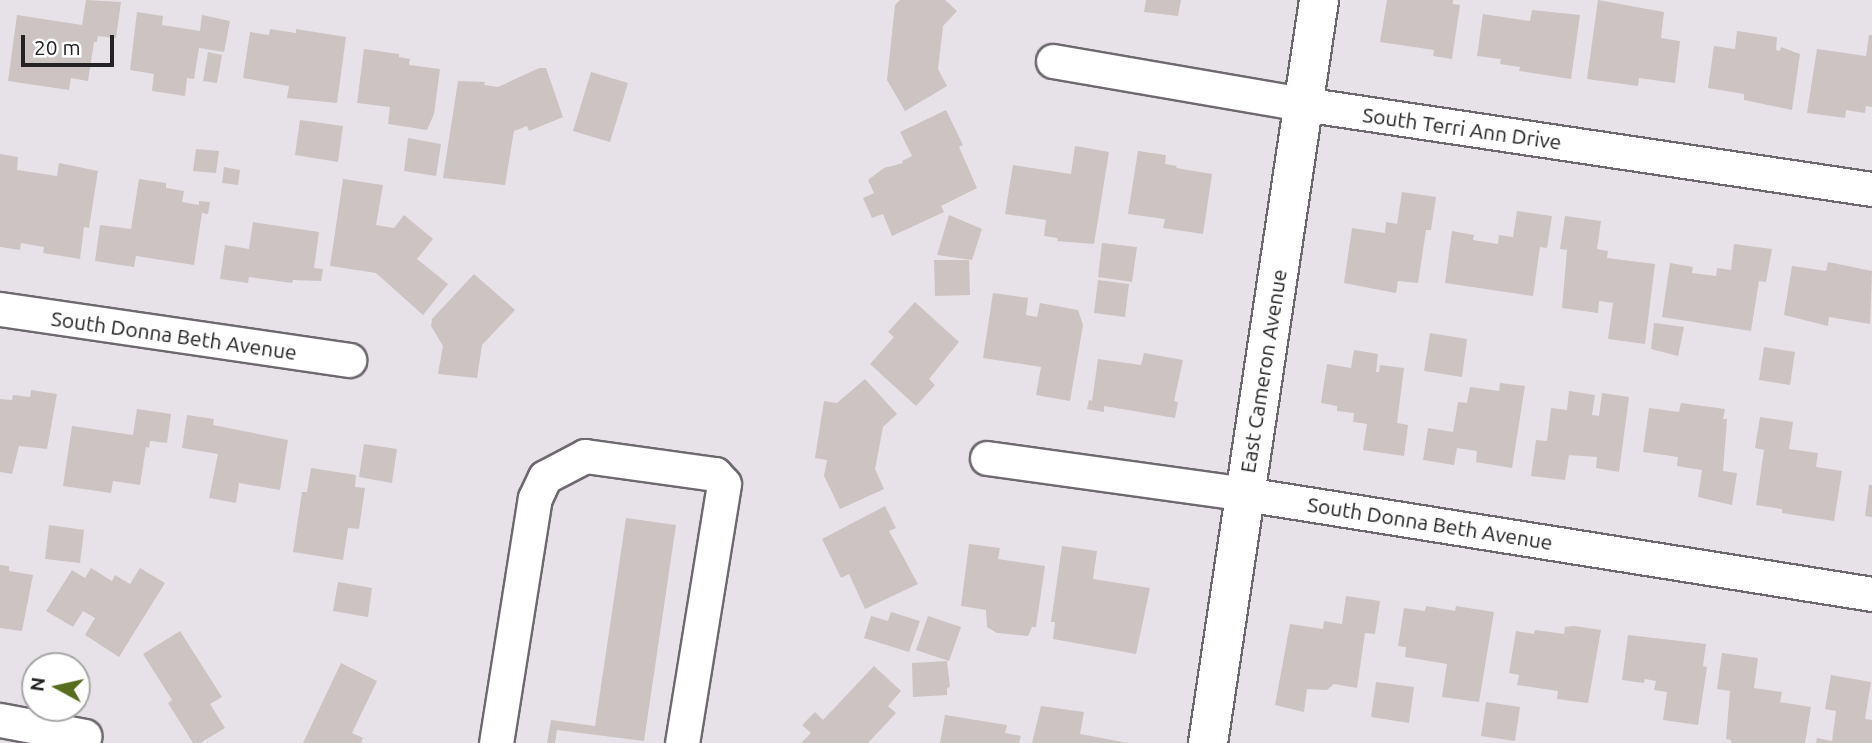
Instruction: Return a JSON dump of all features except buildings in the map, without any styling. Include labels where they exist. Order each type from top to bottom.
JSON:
[{"type":"main road","name":"East Cameron Avenue","points":[[1208,743],[1319,0]]},
{"type":"street","name":"South Terri Ann Drive","points":[[1053,61],[1303,104],[1872,189]]},
{"type":"street","name":"South Donna Beth Avenue","points":[[0,309],[349,360]]},
{"type":"street","points":[[496,743],[535,498],[545,477],[585,456],[715,474],[724,484],[682,743]]},
{"type":"street","name":"South Donna Beth Avenue","points":[[987,458],[1245,494],[1872,594]]},
{"type":"street","points":[[0,720],[85,736]]}]
